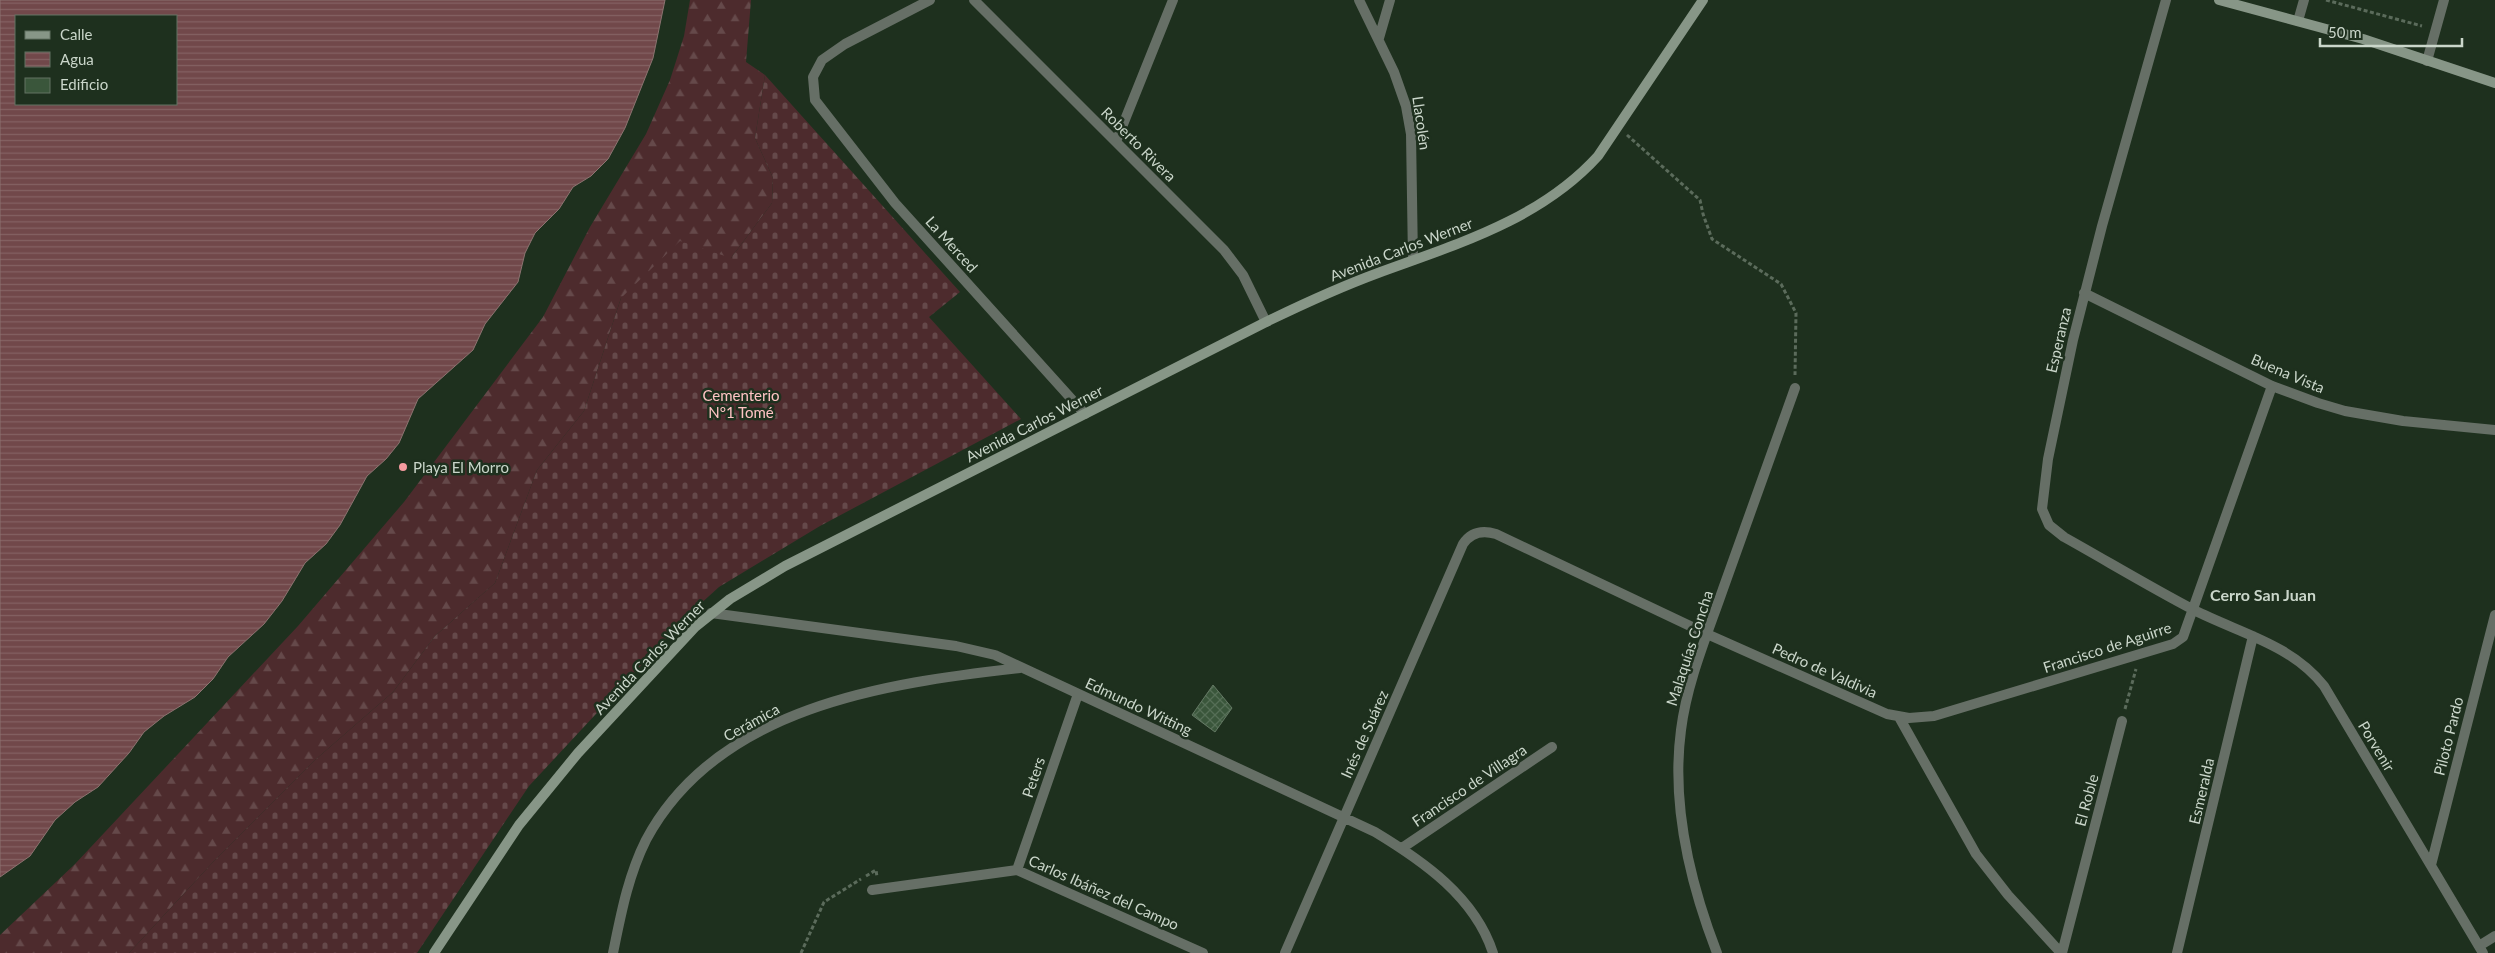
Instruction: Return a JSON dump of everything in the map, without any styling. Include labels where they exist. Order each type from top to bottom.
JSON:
[{"type":"main road","name":"Avenida Carlos Werner","points":[[434,953],[500,851],[538,800],[578,753],[673,649],[711,613],[750,586],[785,566],[1266,322],[1340,288],[1499,227],[1535,208],[1576,178],[1598,156],[1703,0]]},
{"type":"main road","points":[[2219,0],[2298,20],[2495,83]]},
{"type":"street","name":"La Merced","points":[[930,0],[829,54],[817,68],[812,84],[818,107],[867,169],[1085,414]]},
{"type":"street","name":"Roberto Rivera","points":[[974,0],[1224,250],[1243,275],[1266,322]]},
{"type":"street","points":[[1116,142],[1173,0]]},
{"type":"street","name":"Llacolén","points":[[1359,0],[1402,89],[1409,120],[1413,260]]},
{"type":"street","points":[[1379,38],[1390,0]]},
{"type":"street","name":"Esperanza","points":[[2166,0],[2084,293],[2048,459],[2042,499],[2043,517],[2054,531],[2194,610]]},
{"type":"street","points":[[2298,20],[2304,0]]},
{"type":"street","points":[[2427,61],[2444,0]]},
{"type":"street","name":"Buena Vista","points":[[2084,293],[2272,386],[2345,411],[2403,421],[2495,430]]},
{"type":"street","name":"Francisco de Aguirre","points":[[1899,717],[1920,718],[1948,713],[2179,641],[2186,632],[2272,386]]},
{"type":"street","name":"Malaquías Concha","points":[[1717,953],[1690,869],[1682,816],[1679,768],[1684,711],[1707,634],[1795,388]]},
{"type":"street","name":"Pedro de Valdivia","points":[[1477,533],[1496,534],[1707,634],[1887,714],[1899,717]]},
{"type":"street","name":"Inés de Suárez","points":[[1285,953],[1463,544],[1468,537],[1477,533]]},
{"type":"street","name":"Porvenir","points":[[2194,610],[2290,653],[2304,663],[2324,686],[2481,949]]},
{"type":"street","name":"Edmundo Witting","points":[[711,613],[970,648],[995,655],[1344,818],[1402,848],[1456,893],[1481,926],[1493,953]]},
{"type":"street","name":"Piloto Pardo","points":[[2431,865],[2495,615]]},
{"type":"street","name":"Esmeralda","points":[[2177,953],[2253,636]]},
{"type":"street","name":"Cerámica","points":[[613,953],[628,884],[643,848],[657,823],[697,776],[739,743],[800,712],[864,693],[941,678],[1021,668]]},
{"type":"street","name":"Peters","points":[[1017,870],[1078,694]]},
{"type":"street","points":[[1899,717],[1976,854],[2008,895],[2061,953]]},
{"type":"street","name":"El Roble","points":[[2061,953],[2122,721]]},
{"type":"street","name":"Francisco de Villagra","points":[[1402,848],[1552,747]]},
{"type":"street","name":"Carlos Ibáñez del Campo","points":[[875,889],[1017,870],[1203,953]]},
{"type":"street","points":[[2481,949],[2495,936]]},
{"type":"path","points":[[2326,0],[2436,30]]},
{"type":"path","points":[[1619,127],[1700,200],[1712,239],[1781,284],[1796,314],[1795,388]]},
{"type":"path","points":[[2122,721],[2140,654]]},
{"type":"path","points":[[801,953],[824,902],[876,870],[875,889]]},
{"type":"green space","points":[[690,0],[751,0],[746,62],[765,75],[755,138],[773,178],[772,203],[731,258],[621,298],[584,411],[537,470],[495,583],[435,636],[393,692],[315,760],[214,861],[129,953],[0,953],[0,935],[75,864],[298,626],[404,502],[543,317],[590,227],[646,134],[670,80],[684,36]]},
{"type":"green space","name":"Cementerio N°1 Tomé","points":[[765,75],[960,292],[929,317],[1021,419],[820,526],[719,587],[687,616],[529,786],[417,953],[129,953],[214,861],[315,760],[393,692],[435,636],[495,583],[537,470],[584,411],[621,298],[680,241],[731,258],[772,203],[773,178],[755,138]]},
{"type":"water","points":[[0,0],[665,0],[653,58],[625,128],[608,159],[591,176],[573,187],[559,209],[535,233],[525,253],[518,282],[485,324],[473,350],[418,399],[399,443],[386,459],[367,476],[340,525],[326,544],[305,563],[282,601],[264,624],[228,657],[213,679],[195,697],[164,716],[144,732],[129,753],[98,787],[75,802],[55,820],[30,856],[0,877]]},
{"type":"building","points":[[1213,685],[1232,708],[1215,732],[1192,715]]},
{"type":"place","name":"Playa El Morro","points":[[403,467]]},
{"type":"district","name":"Cerro San Juan","points":[[2263,594]]}]
